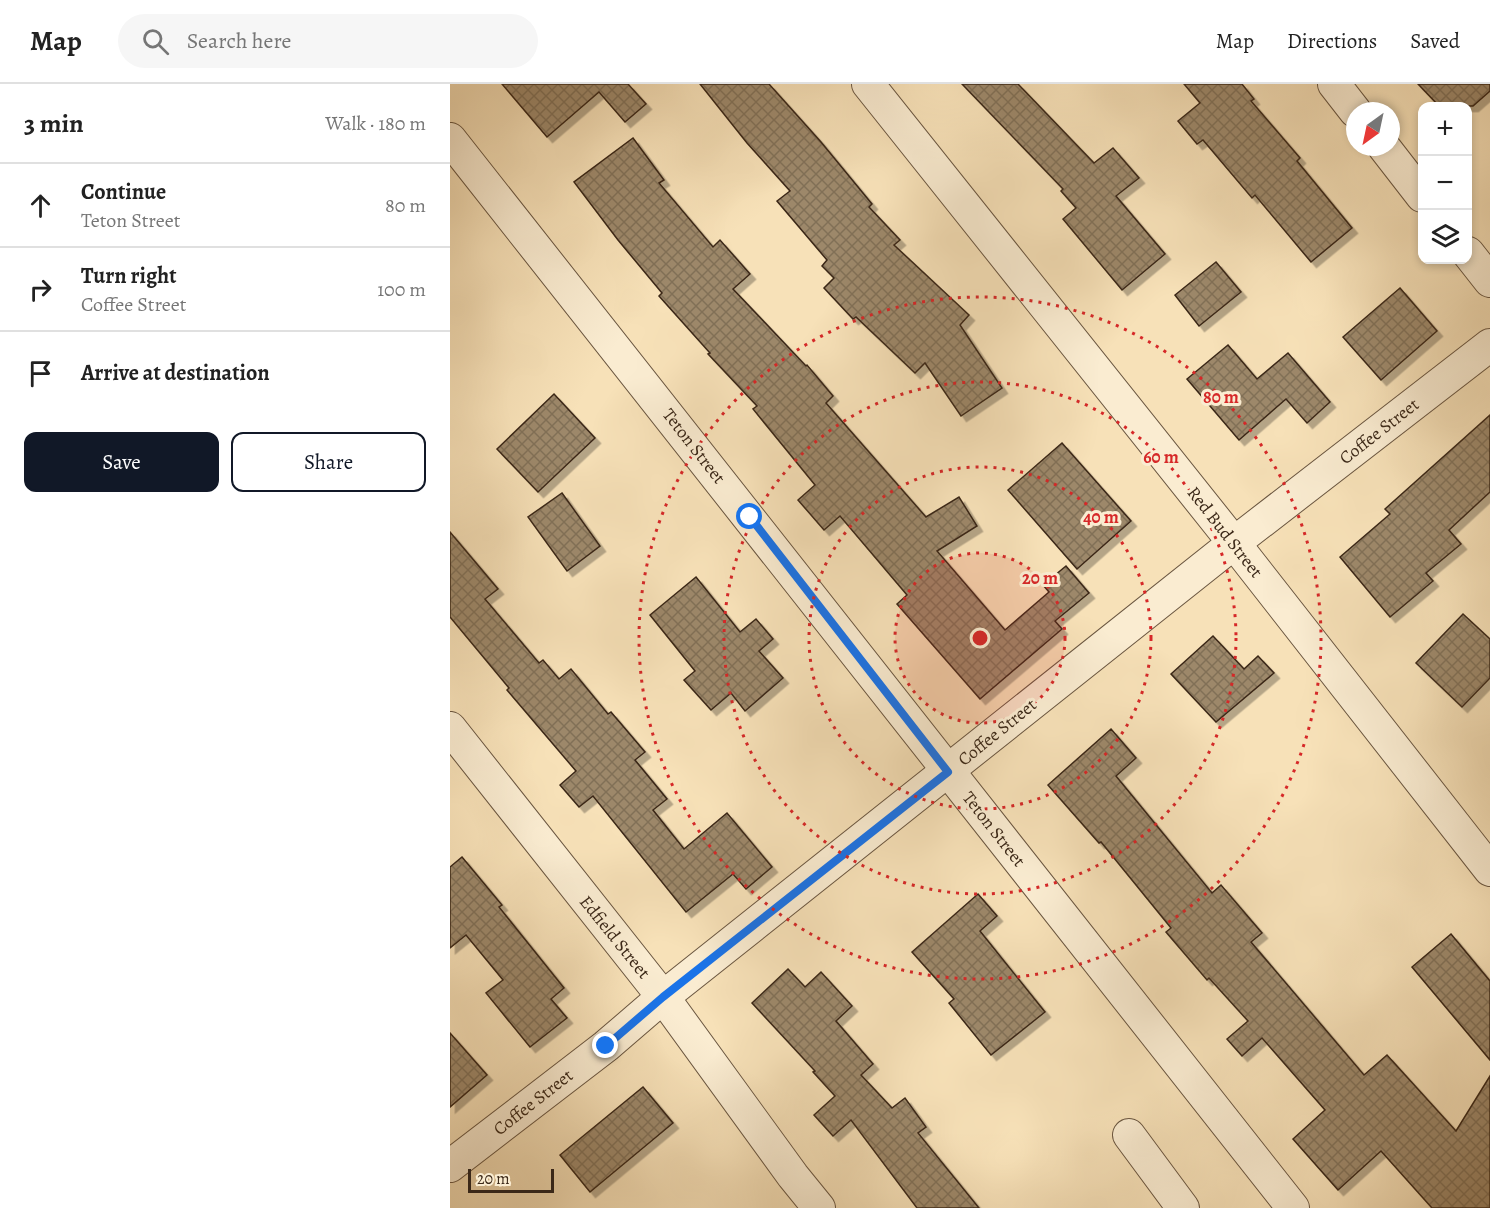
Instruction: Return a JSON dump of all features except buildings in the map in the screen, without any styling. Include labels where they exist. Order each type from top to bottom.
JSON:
[{"type":"street","name":"Red Bud Street","points":[[868,84],[1234,543],[1490,870]]},
{"type":"street","points":[[1334,84],[1348,102]]},
{"type":"street","name":"Teton Street","points":[[450,139],[1293,1208]]},
{"type":"street","points":[[1390,156],[1418,191]]},
{"type":"street","points":[[1472,259],[1490,281]]},
{"type":"street","name":"Coffee Street","points":[[450,1166],[606,1046],[663,997],[1234,543],[1490,345]]},
{"type":"street","name":"Edfield Street","points":[[450,728],[663,997],[793,1176],[819,1208]]},
{"type":"street","points":[[1129,1135],[1183,1208]]},
{"type":"route","points":[[606,1046],[663,997],[948,772],[750,517]]}]
